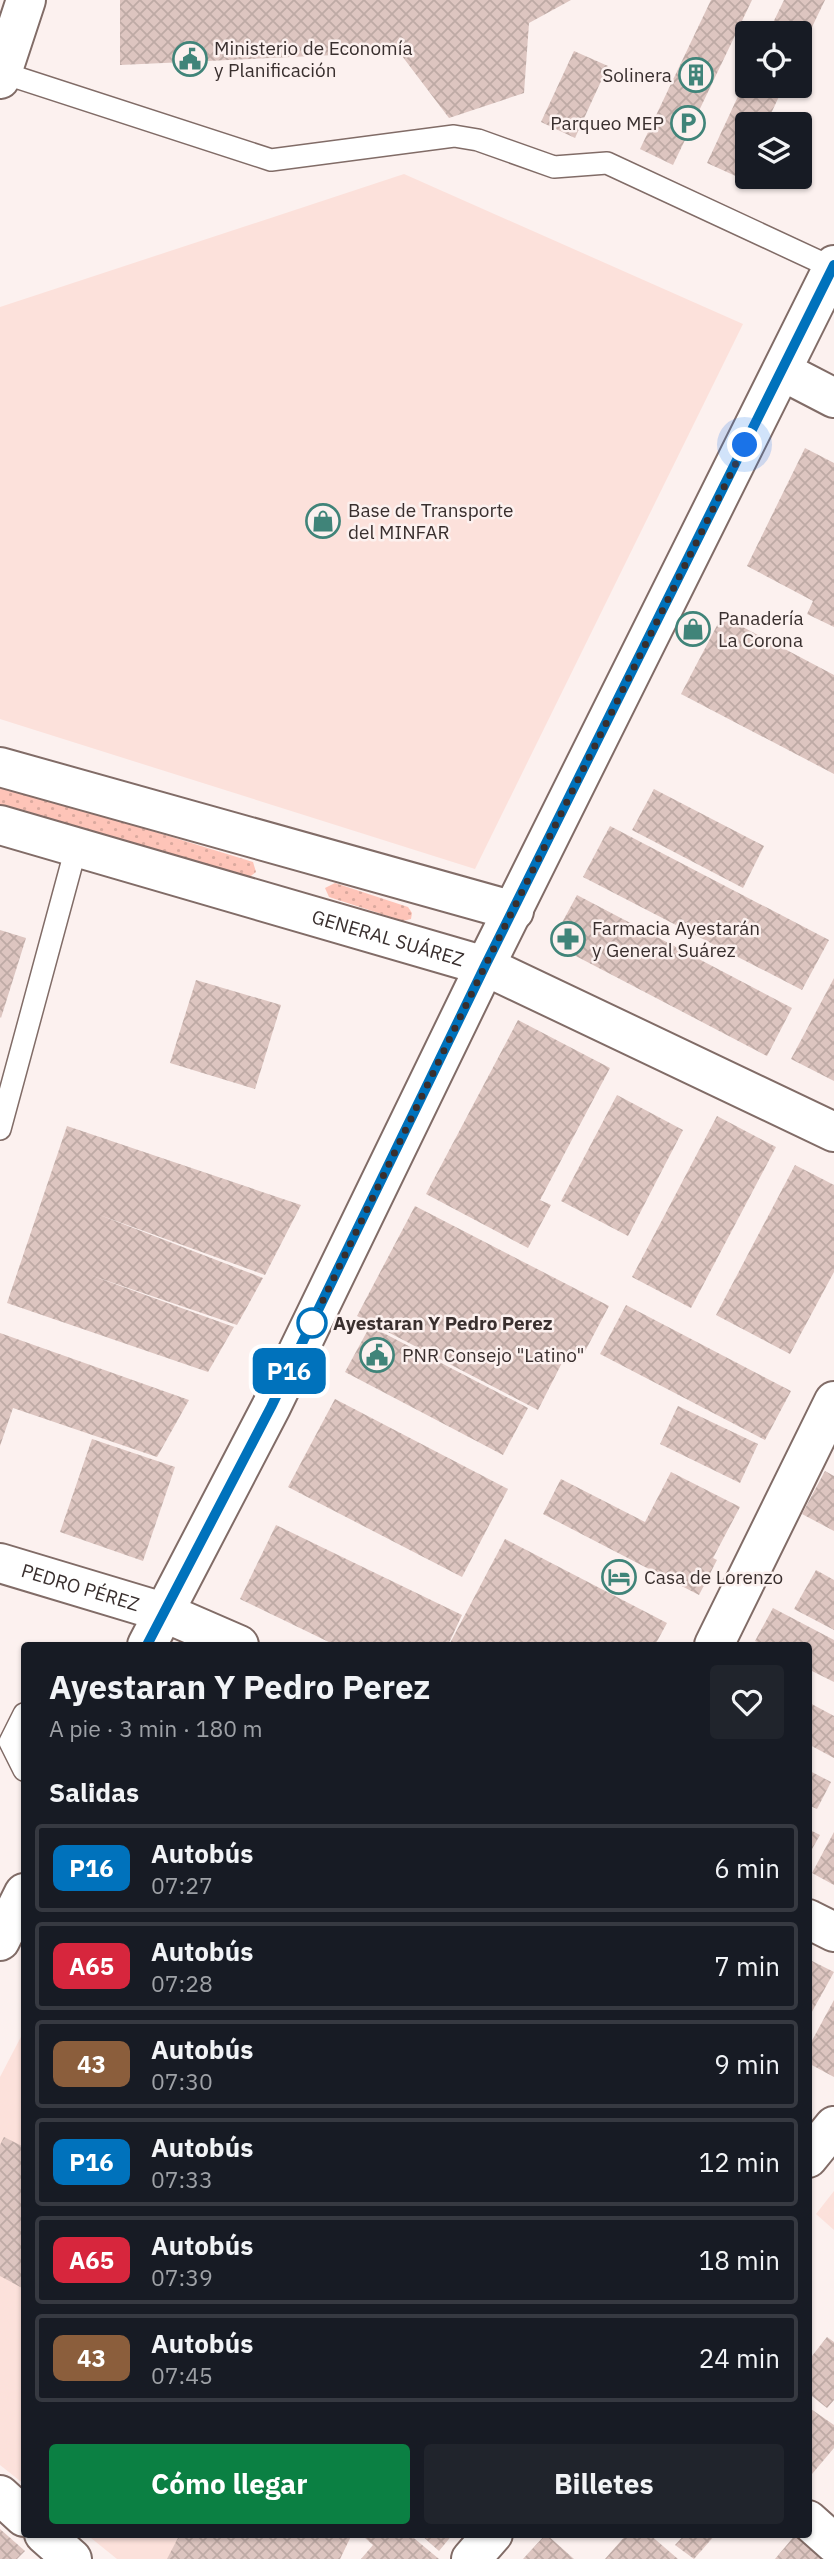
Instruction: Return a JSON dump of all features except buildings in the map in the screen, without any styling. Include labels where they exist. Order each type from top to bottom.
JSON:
[{"type":"street","points":[[1,75],[26,0]]},
{"type":"street","points":[[155,1629],[271,1407],[485,966],[833,266]]},
{"type":"street","points":[[782,371],[834,398]]},
{"type":"street","points":[[0,767],[514,911]]},
{"type":"street","name":"GENERAL SUÁREZ","points":[[0,825],[485,966],[834,1132]]},
{"type":"street","points":[[715,1642],[834,1401]]},
{"type":"street","name":"PEDRO PÉREZ","points":[[0,1563],[155,1629],[223,1642]]},
{"type":"street","points":[[0,1941],[21,1899]]},
{"type":"street","points":[[812,1921],[834,1932]]},
{"type":"street","points":[[812,2153],[834,2126]]},
{"type":"street","points":[[0,2495],[21,2514]]},
{"type":"street","points":[[812,2524],[834,2543]]},
{"type":"street","points":[[48,2538],[72,2559]]},
{"type":"street","points":[[471,2559],[489,2538]]},
{"type":"lane","points":[[1,75],[271,160],[454,136],[478,140],[554,167],[607,163],[833,266]]},
{"type":"lane","points":[[0,1129],[76,848]]},
{"type":"lane","points":[[21,1720],[10,1742],[21,1764]]},
{"type":"shaded area","name":"Base de Transporte del MINFAR","points":[[404,174],[743,324],[475,869],[0,719],[0,307]]},
{"type":"shaded area","points":[[0,784],[253,862],[256,872],[247,879],[0,805]]},
{"type":"shaded area","points":[[335,883],[408,907],[412,913],[411,919],[403,921],[329,897],[325,888]]},
{"type":"shaded area","points":[[21,2037],[21,2482],[0,2465],[0,2077]]},
{"type":"shaded area","points":[[834,2191],[834,2230],[816,2214]]},
{"type":"shaded area","points":[[91,2538],[350,2538],[340,2559],[117,2559]]},
{"type":"bus line","name":"P16","points":[[148,1642],[271,1407],[485,966],[834,265]]},
{"type":"place","name":"Ministerio de Economía y Planificación","points":[[190,59]]},
{"type":"place","name":"Solinera","points":[[696,75]]},
{"type":"place","name":"Parqueo MEP","points":[[688,123]]},
{"type":"place","name":"Base de Transporte del MINFAR","points":[[323,521]]},
{"type":"place","name":"Panadería La Corona","points":[[693,629]]},
{"type":"place","name":"Farmacia Ayestarán y General Suárez","points":[[568,939]]},
{"type":"place","name":"Ayestaran Y Pedro Perez","points":[[312,1323]]},
{"type":"place","name":"PNR Consejo \"Latino\"","points":[[377,1355]]},
{"type":"place","name":"Casa de Lorenzo","points":[[619,1577]]},
{"type":"route","points":[[312,1323],[485,966],[745,445]]}]
